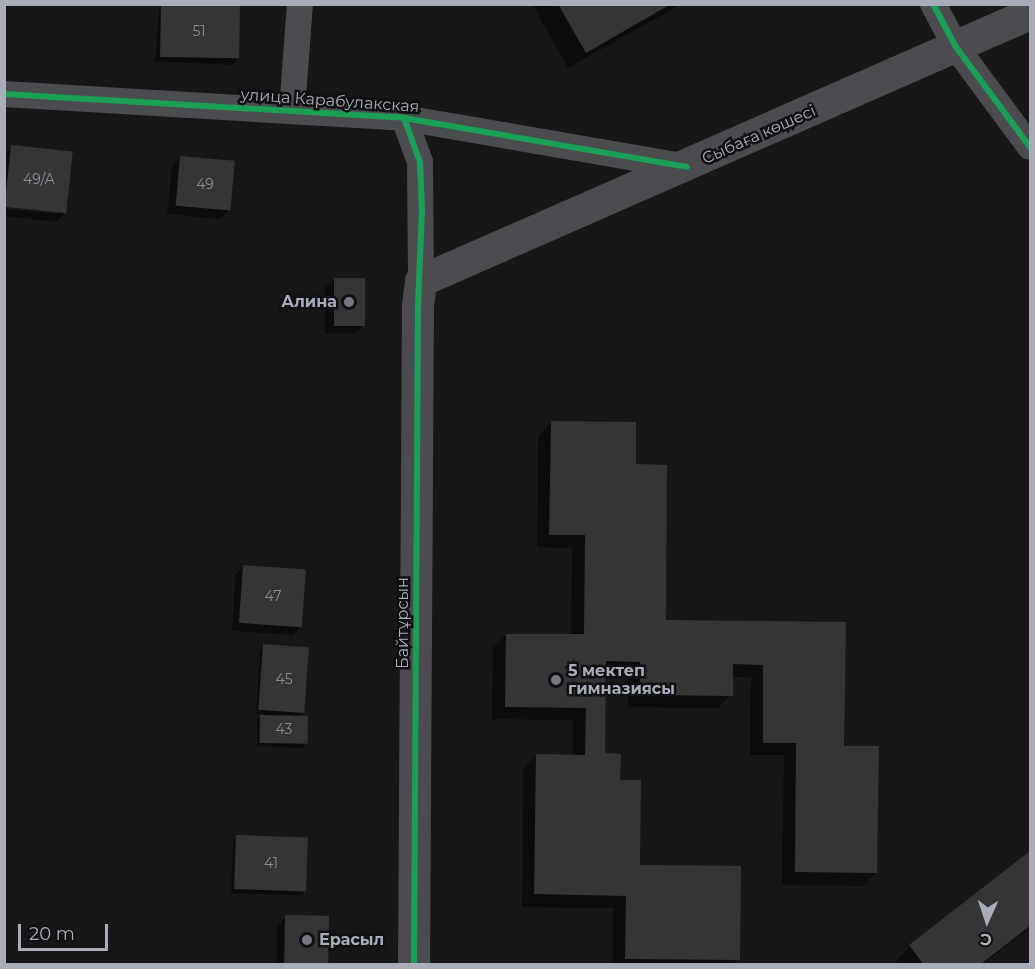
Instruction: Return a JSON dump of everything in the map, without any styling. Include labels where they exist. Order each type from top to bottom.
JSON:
[{"type":"street","points":[[292,110],[300,4]]},
{"type":"street","points":[[933,4],[956,47],[1030,147]]},
{"type":"street","name":"Сыбаға көшесі","points":[[421,281],[687,167],[1030,14]]},
{"type":"street","name":"улица Карабулакская","points":[[4,94],[404,118],[687,167]]},
{"type":"street","points":[[404,118],[420,162],[421,281]]},
{"type":"street","name":"Байтұрсын","points":[[414,964],[418,306],[421,281]]},
{"type":"building","points":[[161,4],[240,5],[239,58],[160,57]]},
{"type":"building","points":[[558,4],[671,4],[586,53]]},
{"type":"building","points":[[11,145],[73,151],[66,213],[5,207]]},
{"type":"building","points":[[180,156],[235,161],[230,211],[176,206]]},
{"type":"building","name":"Алина","points":[[334,278],[365,278],[365,326],[334,326]]},
{"type":"building","name":"5 мектеп гимназиясы","points":[[551,421],[636,422],[636,464],[667,465],[666,620],[846,622],[844,746],[879,746],[877,873],[795,872],[796,743],[763,743],[763,665],[733,664],[733,696],[640,695],[640,662],[606,661],[605,753],[621,754],[620,780],[641,780],[640,865],[741,866],[740,960],[625,959],[626,896],[534,894],[536,754],[585,755],[586,708],[505,707],[506,634],[584,634],[585,535],[549,535]]},
{"type":"building","points":[[243,565],[306,569],[302,627],[239,623]]},
{"type":"building","points":[[263,644],[309,647],[304,713],[258,710]]},
{"type":"building","points":[[260,715],[308,716],[308,744],[260,743]]},
{"type":"building","points":[[236,835],[308,838],[306,891],[234,889]]},
{"type":"building","points":[[1030,851],[1030,926],[981,964],[923,964],[909,945]]},
{"type":"building","name":"Ерасыл","points":[[285,915],[329,916],[328,964],[284,964]]},
{"type":"cycle path","points":[[933,4],[956,47],[1030,147]]},
{"type":"cycle path","points":[[4,94],[404,118],[687,167]]},
{"type":"cycle path","points":[[404,118],[420,162],[422,210],[418,306],[414,964]]},
{"type":"place","name":"Алина","points":[[349,302]]},
{"type":"place","name":"5 мектеп гимназиясы","points":[[556,680]]},
{"type":"place","name":"Ерасыл","points":[[307,940]]}]
